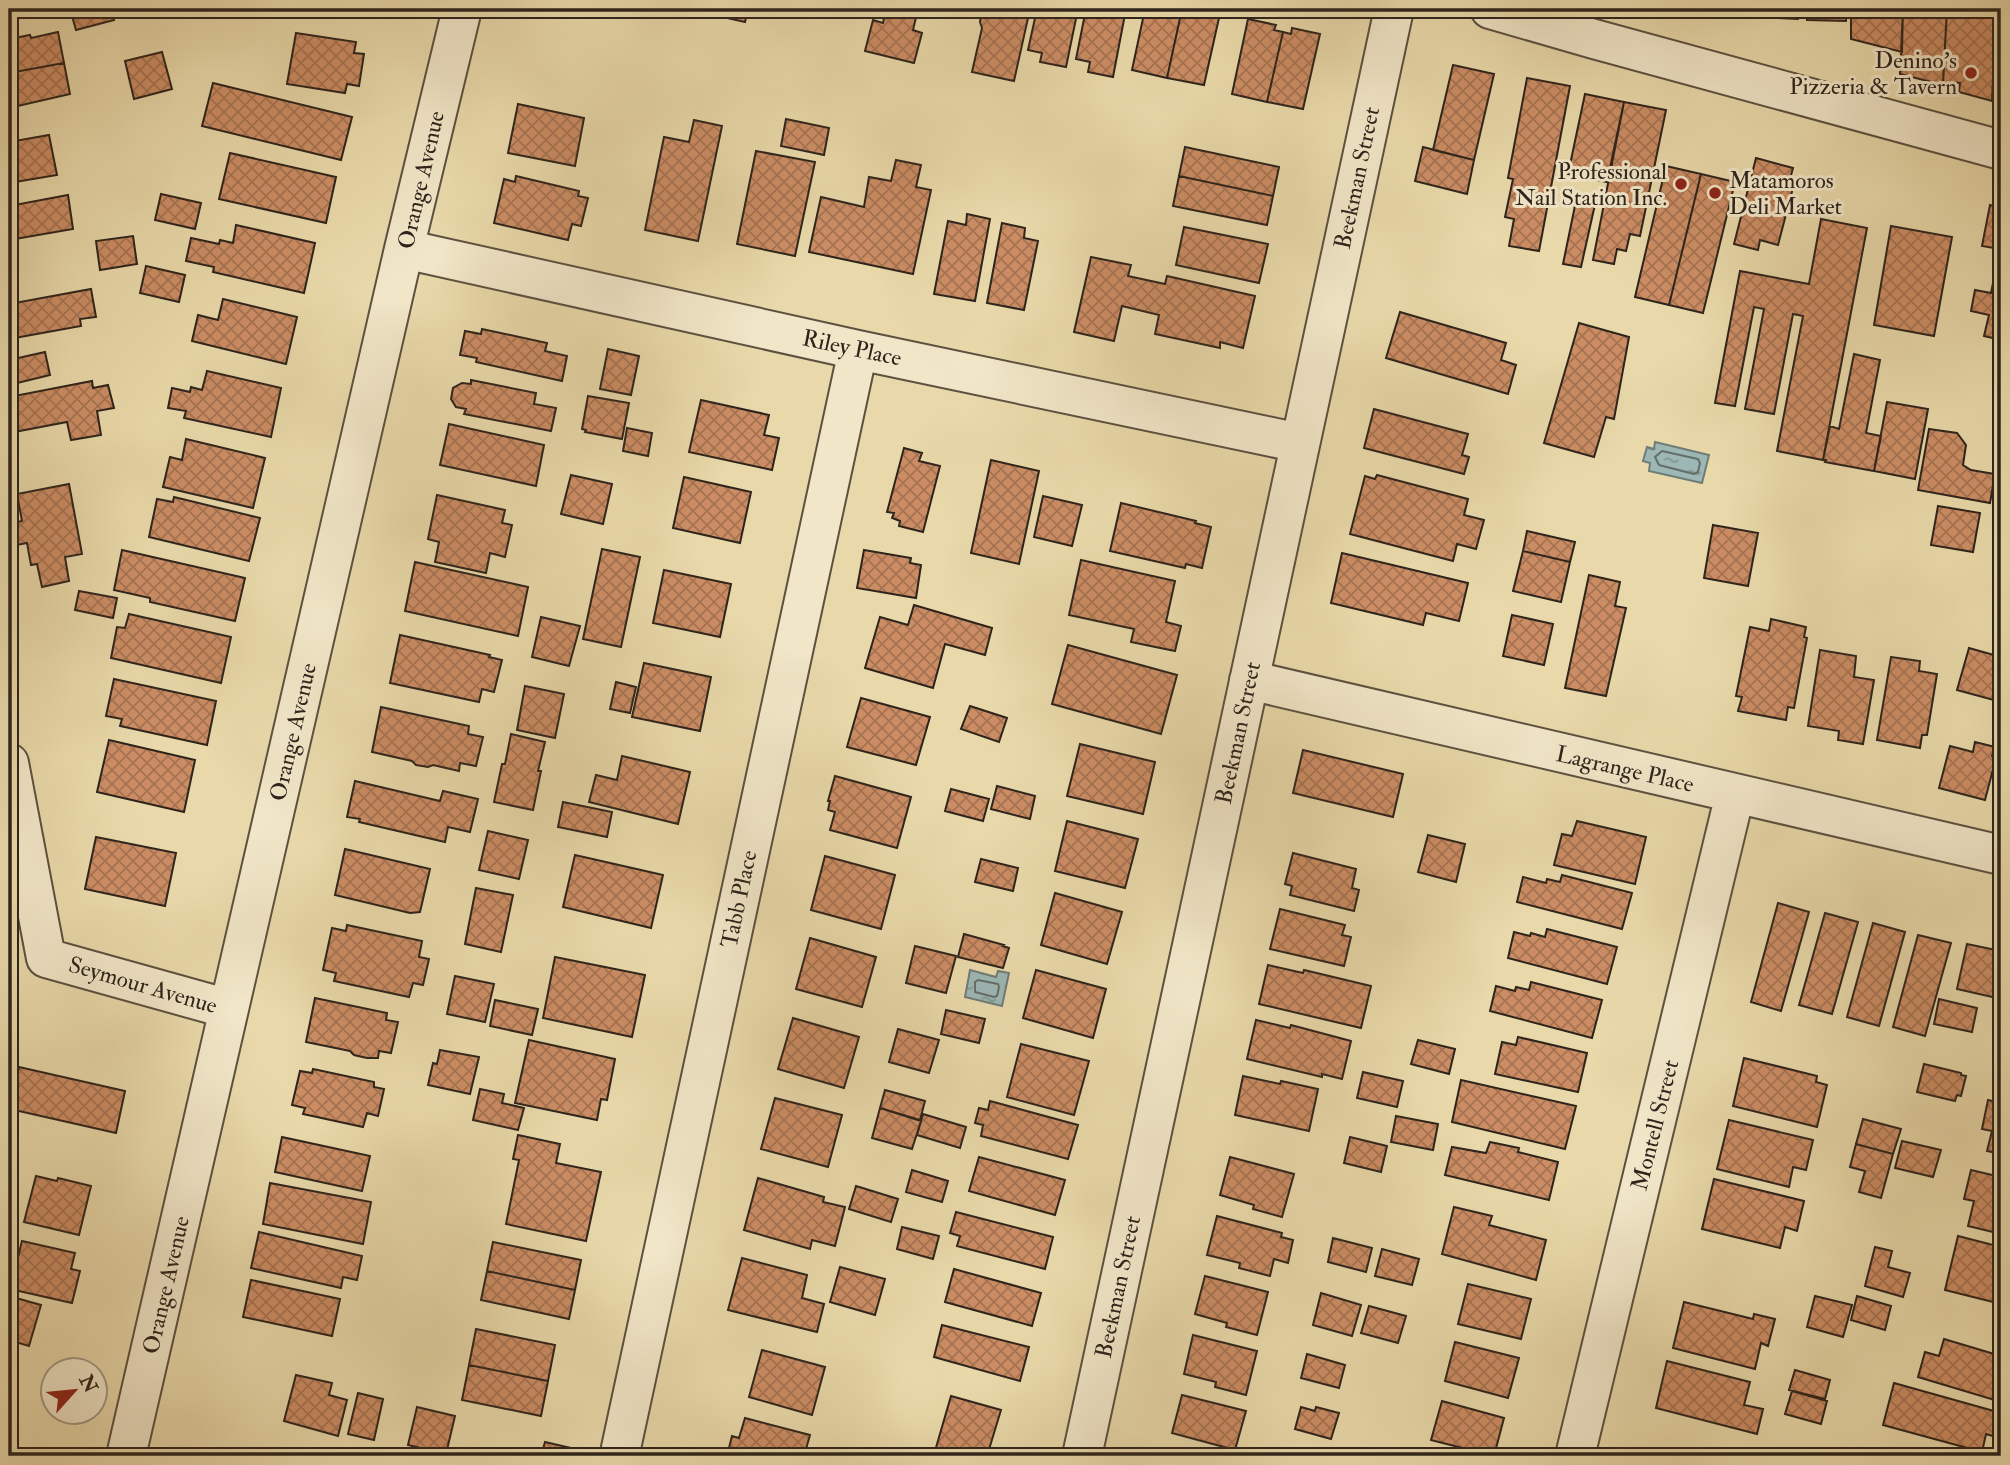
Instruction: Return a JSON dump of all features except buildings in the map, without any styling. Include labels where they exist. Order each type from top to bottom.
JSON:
[{"type":"street","name":"Orange Avenue","points":[[126,1456],[404,249],[462,9]]},
{"type":"street","name":"Beekman Street","points":[[1082,1456],[1394,9]]},
{"type":"street","points":[[1490,9],[1546,17],[2001,150]]},
{"type":"street","name":"Riley Place","points":[[404,249],[858,350],[1300,443]]},
{"type":"street","name":"Tabb Place","points":[[621,1448],[858,350]]},
{"type":"street","name":"Lagrange Place","points":[[1249,680],[2001,855]]},
{"type":"street","name":"Seymour Avenue","points":[[9,763],[46,958],[229,1009]]},
{"type":"street","name":"Montell Street","points":[[1575,1456],[1735,794]]},
{"type":"water","points":[[1655,442],[1709,455],[1702,483],[1649,471],[1650,463],[1643,461],[1647,447],[1654,449]]},
{"type":"water","points":[[970,970],[996,977],[998,971],[1009,973],[1002,1006],[965,997]]},
{"type":"place","name":"Denino’s Pizzeria & Tavern","points":[[1971,73]]},
{"type":"place","name":"Professional Nail Station Inc.","points":[[1681,184]]},
{"type":"place","name":"Matamoros Deli Market","points":[[1715,193]]}]
